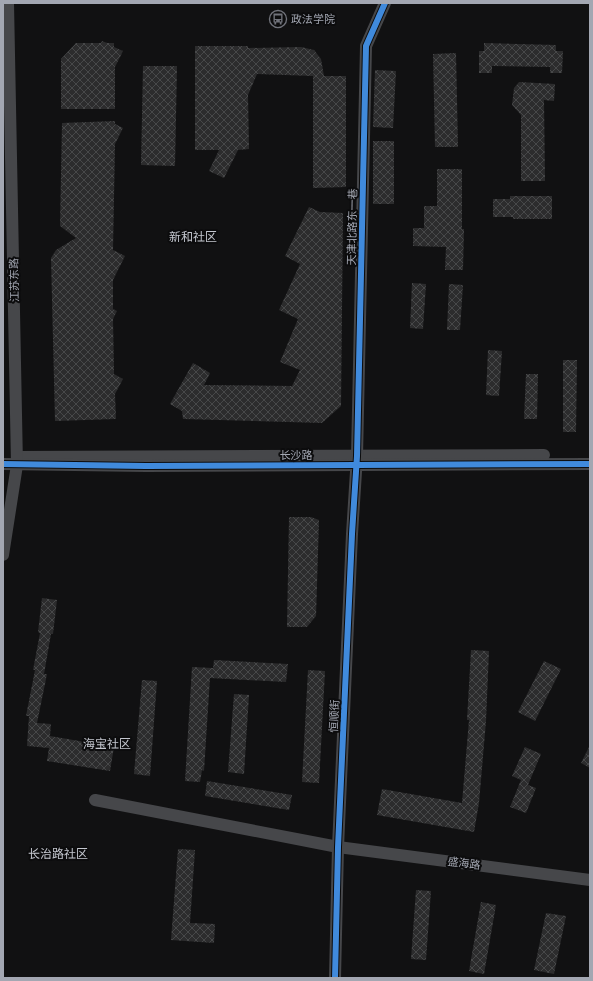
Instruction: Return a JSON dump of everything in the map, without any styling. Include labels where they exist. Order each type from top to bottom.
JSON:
[{"type":"street","name":"江苏东路","points":[[3,555],[17,461],[8,3]]},
{"type":"street","name":"天津北路东一巷","points":[[357,460],[366,46],[385,3]]},
{"type":"street","name":"长沙路","points":[[3,456],[17,461]]},
{"type":"street","name":"长沙路","points":[[3,464],[17,461],[357,460],[590,456]]},
{"type":"street","name":"长沙路","points":[[357,460],[590,464]]},
{"type":"street","name":"恒顺街","points":[[335,978],[338,847],[351,542],[357,460]]},
{"type":"street","name":"盛海路","points":[[95,800],[338,847],[590,880]]},
{"type":"building","points":[[102,41],[114,43],[114,47],[123,51],[115,67],[115,109],[61,109],[61,59],[76,43],[101,43]]},
{"type":"building","points":[[484,43],[556,45],[556,51],[563,51],[562,73],[550,73],[550,67],[492,66],[492,73],[479,73],[479,51],[484,51]]},
{"type":"building","points":[[195,46],[248,46],[248,48],[301,47],[314,50],[321,59],[324,76],[346,76],[346,187],[313,188],[313,76],[257,74],[248,95],[249,149],[238,150],[224,178],[209,171],[219,150],[195,150]]},
{"type":"building","points":[[456,53],[458,147],[435,147],[433,54]]},
{"type":"building","points":[[143,66],[177,66],[175,166],[141,165]]},
{"type":"building","points":[[375,70],[396,71],[393,128],[373,127]]},
{"type":"building","points":[[519,82],[555,84],[554,101],[544,100],[545,181],[521,181],[521,115],[512,105],[514,88]]},
{"type":"building","points":[[115,121],[115,124],[123,128],[115,144],[113,250],[125,256],[113,280],[113,309],[117,311],[113,319],[114,374],[123,379],[115,394],[116,419],[55,421],[51,258],[56,250],[76,238],[60,226],[62,123]]},
{"type":"building","points":[[373,141],[394,141],[394,204],[373,204]]},
{"type":"building","points":[[437,169],[462,169],[462,229],[464,229],[463,270],[445,270],[446,247],[413,246],[413,228],[424,228],[424,206],[437,206]]},
{"type":"building","points":[[510,196],[552,196],[552,219],[513,219],[513,217],[493,217],[493,199],[510,199]]},
{"type":"building","points":[[309,207],[320,212],[343,213],[341,406],[322,423],[183,419],[182,411],[170,404],[193,363],[210,373],[204,385],[292,386],[300,370],[280,362],[298,319],[279,310],[300,264],[285,256]]},
{"type":"building","points":[[412,283],[426,284],[423,329],[410,328]]},
{"type":"building","points":[[449,284],[463,285],[460,330],[447,330]]},
{"type":"building","points":[[488,350],[502,351],[499,396],[486,395]]},
{"type":"building","points":[[563,360],[577,360],[576,432],[563,432]]},
{"type":"building","points":[[526,374],[538,374],[537,419],[524,419]]},
{"type":"building","points":[[289,517],[311,517],[319,520],[316,616],[307,627],[287,627]]},
{"type":"building","points":[[42,598],[57,600],[53,634],[51,634],[44,674],[47,674],[37,723],[51,724],[50,736],[114,747],[110,771],[47,761],[49,748],[27,746],[29,716],[26,716],[35,670],[33,670],[40,633],[38,632]]},
{"type":"building","points":[[471,650],[489,651],[486,721],[479,803],[474,832],[377,815],[382,789],[462,803],[469,720],[467,720]]},
{"type":"building","points":[[214,660],[288,664],[286,682],[210,678],[204,771],[202,770],[200,782],[185,781],[192,667],[213,668]]},
{"type":"building","points":[[544,661],[561,669],[535,721],[518,712]]},
{"type":"building","points":[[308,670],[325,671],[319,783],[302,782]]},
{"type":"building","points":[[142,680],[157,681],[150,776],[134,774]]},
{"type":"building","points":[[234,694],[249,695],[244,774],[228,772]]},
{"type":"building","points":[[590,745],[590,768],[581,763]]},
{"type":"building","points":[[525,747],[541,754],[528,785],[536,788],[526,813],[510,807],[521,780],[512,776]]},
{"type":"building","points":[[207,781],[292,795],[289,810],[205,796]]},
{"type":"building","points":[[178,849],[195,850],[190,923],[215,924],[214,943],[171,940]]},
{"type":"building","points":[[416,890],[431,891],[426,960],[411,959]]},
{"type":"building","points":[[481,902],[496,905],[484,974],[469,971]]},
{"type":"building","points":[[546,913],[566,916],[554,974],[534,970]]},
{"type":"cycle path","points":[[335,978],[338,847],[352,534],[357,456],[366,46],[385,3]]},
{"type":"cycle path","points":[[3,464],[146,466],[590,464]]},
{"type":"place","name":"政法学院","points":[[278,19]]},
{"type":"district","name":"新和社区","points":[[193,237]]},
{"type":"district","name":"海宝社区","points":[[107,744]]},
{"type":"district","name":"长治路社区","points":[[58,854]]}]
